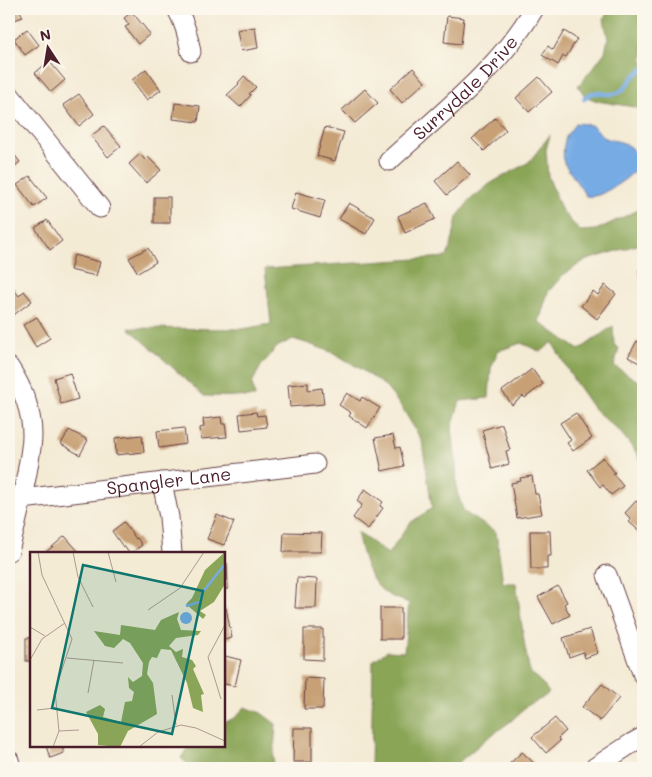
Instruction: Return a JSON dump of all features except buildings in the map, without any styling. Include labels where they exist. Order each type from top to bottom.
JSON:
[{"type":"street","points":[[177,9],[187,32],[191,52]]},
{"type":"street","name":"Surrydale Drive","points":[[389,161],[491,66],[513,40],[534,9]]},
{"type":"street","points":[[9,94],[100,208]]},
{"type":"street","points":[[9,367],[24,397],[32,434],[22,499],[9,551]]},
{"type":"street","name":"Spangler Lane","points":[[22,499],[315,464]]},
{"type":"street","points":[[162,482],[172,552]]},
{"type":"street","points":[[607,574],[643,675]]},
{"type":"street","points":[[594,768],[643,737]]},
{"type":"street","points":[[9,760],[12,768]]},
{"type":"green space","points":[[609,9],[643,9],[643,111],[634,107],[597,101],[585,96],[578,86],[605,52],[608,39],[604,19]]},
{"type":"green space","points":[[550,135],[546,150],[548,176],[562,211],[580,231],[596,230],[643,209],[643,243],[584,261],[563,275],[548,292],[539,322],[579,350],[613,326],[614,345],[619,348],[614,366],[638,381],[643,382],[643,466],[636,452],[621,433],[594,409],[575,382],[552,342],[541,352],[521,343],[498,351],[491,368],[489,398],[460,401],[452,428],[457,492],[464,512],[496,532],[503,583],[516,583],[530,672],[543,684],[549,693],[529,704],[511,721],[458,763],[455,768],[371,768],[373,661],[387,651],[404,652],[409,603],[395,598],[380,589],[366,566],[357,532],[388,554],[410,523],[432,508],[422,441],[401,406],[384,385],[334,353],[293,339],[277,347],[261,366],[252,383],[255,397],[204,396],[129,328],[242,329],[271,324],[265,269],[447,257],[457,217],[470,200],[491,183],[529,162]]},
{"type":"green space","points":[[245,707],[261,713],[276,724],[273,764],[281,768],[191,768],[181,758],[188,747],[225,747],[225,722],[236,717]]},
{"type":"water","points":[[575,123],[592,126],[606,138],[630,147],[637,158],[634,172],[601,194],[586,196],[564,163],[565,140]]},
{"type":"waterway","points":[[584,99],[592,93],[612,94],[620,92],[643,69]]}]
